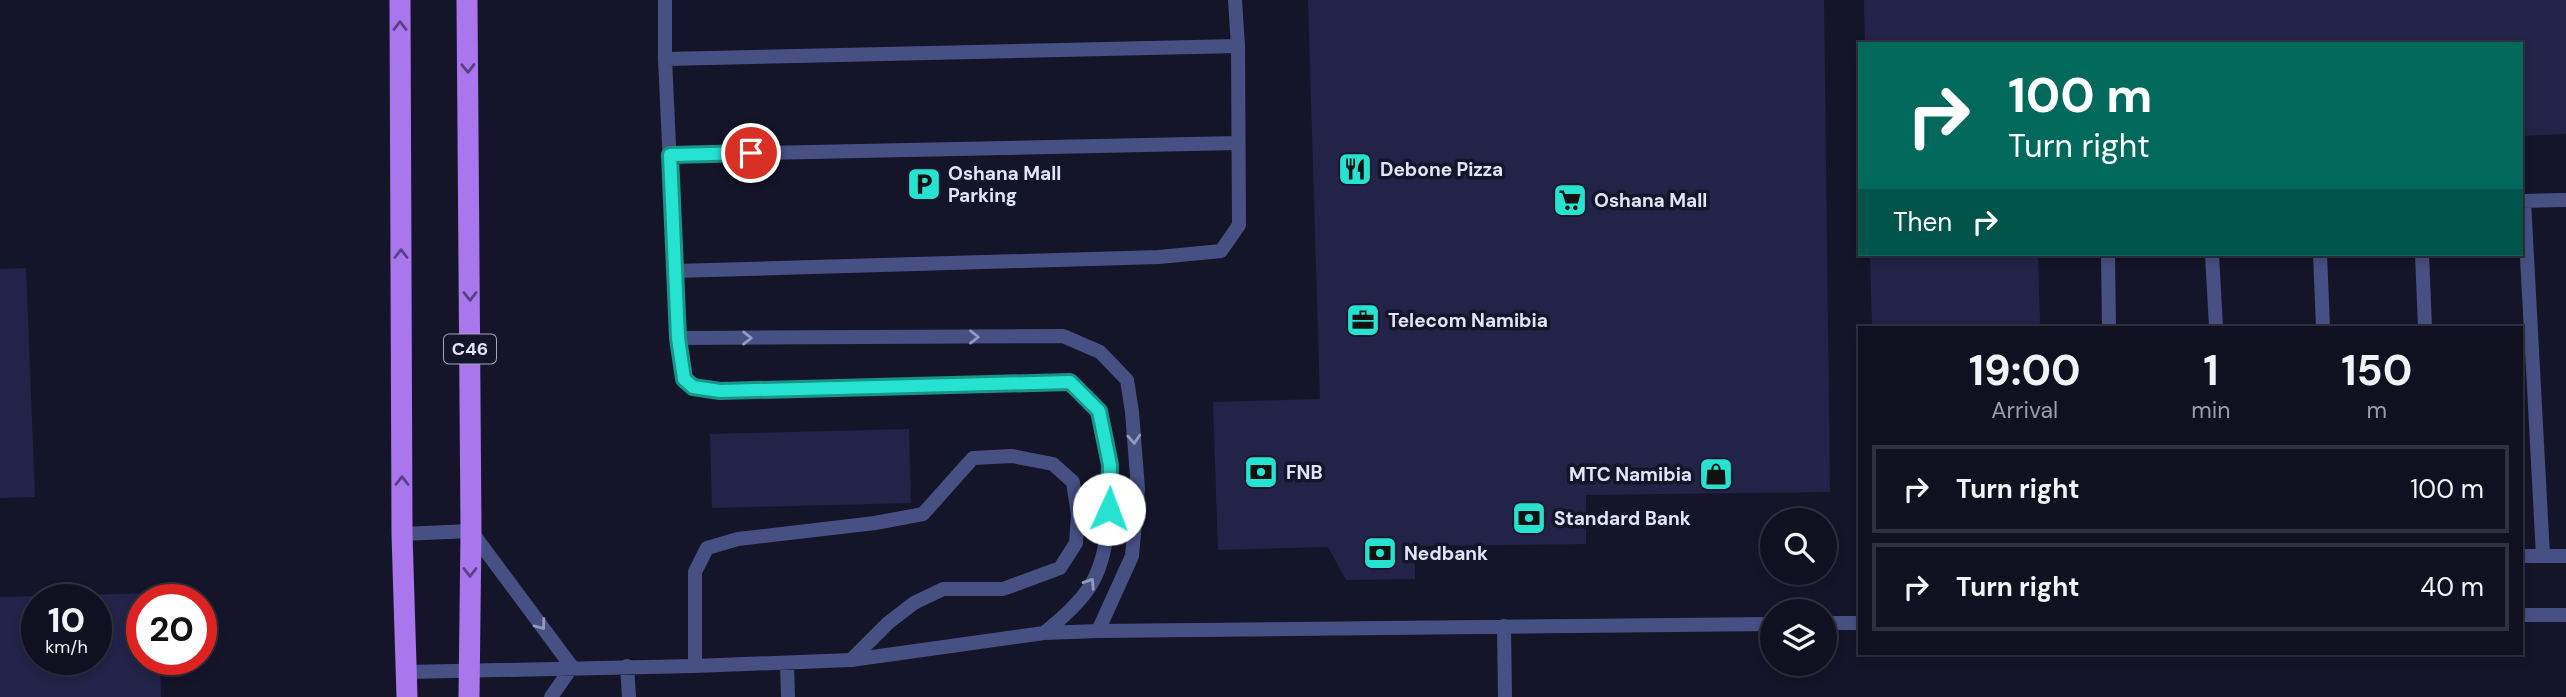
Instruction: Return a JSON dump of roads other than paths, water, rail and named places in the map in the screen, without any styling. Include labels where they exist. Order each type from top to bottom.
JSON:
[{"type":"main road","points":[[400,0],[402,534],[407,697]]},
{"type":"main road","name":"C46","points":[[467,0],[471,531],[469,697]]},
{"type":"lane","points":[[665,0],[665,59],[678,338],[684,379],[693,387],[720,391],[1070,382],[1099,411],[1110,465],[1109,509],[1102,560],[1091,584],[1062,619],[1044,633]]},
{"type":"lane","points":[[676,271],[1145,257],[1221,251],[1239,225],[1238,46],[1235,0]]},
{"type":"lane","points":[[665,59],[1238,46]]},
{"type":"lane","points":[[670,155],[1238,142]]},
{"type":"lane","points":[[2543,556],[2523,201],[2566,200]]},
{"type":"lane","points":[[2108,256],[2109,326]]},
{"type":"lane","points":[[2212,256],[2216,326]]},
{"type":"lane","points":[[2320,256],[2323,326]]},
{"type":"lane","points":[[2422,256],[2425,326]]},
{"type":"lane","points":[[678,338],[1063,336],[1100,352],[1127,380],[1138,489],[1132,556],[1098,631]]},
{"type":"lane","points":[[695,666],[695,572],[707,548],[738,539],[875,523],[923,514],[973,458],[1012,456],[1053,464],[1073,482],[1078,515],[1076,543],[1060,568],[1003,589],[943,589],[914,603],[888,623],[851,660]]},
{"type":"lane","points":[[402,534],[471,531],[572,667]]},
{"type":"lane","points":[[2523,556],[2566,556]]},
{"type":"lane","points":[[2523,615],[2566,615]]},
{"type":"lane","points":[[1837,623],[1858,623]]},
{"type":"lane","points":[[407,672],[851,660],[1044,633],[1098,631],[1760,624]]},
{"type":"lane","points":[[1504,626],[1505,697]]},
{"type":"lane","points":[[787,663],[788,697]]},
{"type":"lane","points":[[627,666],[629,697]]},
{"type":"lane","points":[[551,697],[572,667]]},
{"type":"place","name":"Debone Pizza","points":[[1355,169]]},
{"type":"place","name":"Oshana Mall Parking","points":[[924,184]]},
{"type":"place","name":"Oshana Mall","points":[[1570,200]]},
{"type":"place","name":"Telecom Namibia","points":[[1363,320]]},
{"type":"place","name":"FNB","points":[[1261,472]]},
{"type":"place","name":"MTC Namibia","points":[[1716,474]]},
{"type":"place","name":"Standard Bank","points":[[1529,518]]},
{"type":"place","name":"Nedbank","points":[[1380,553]]}]
